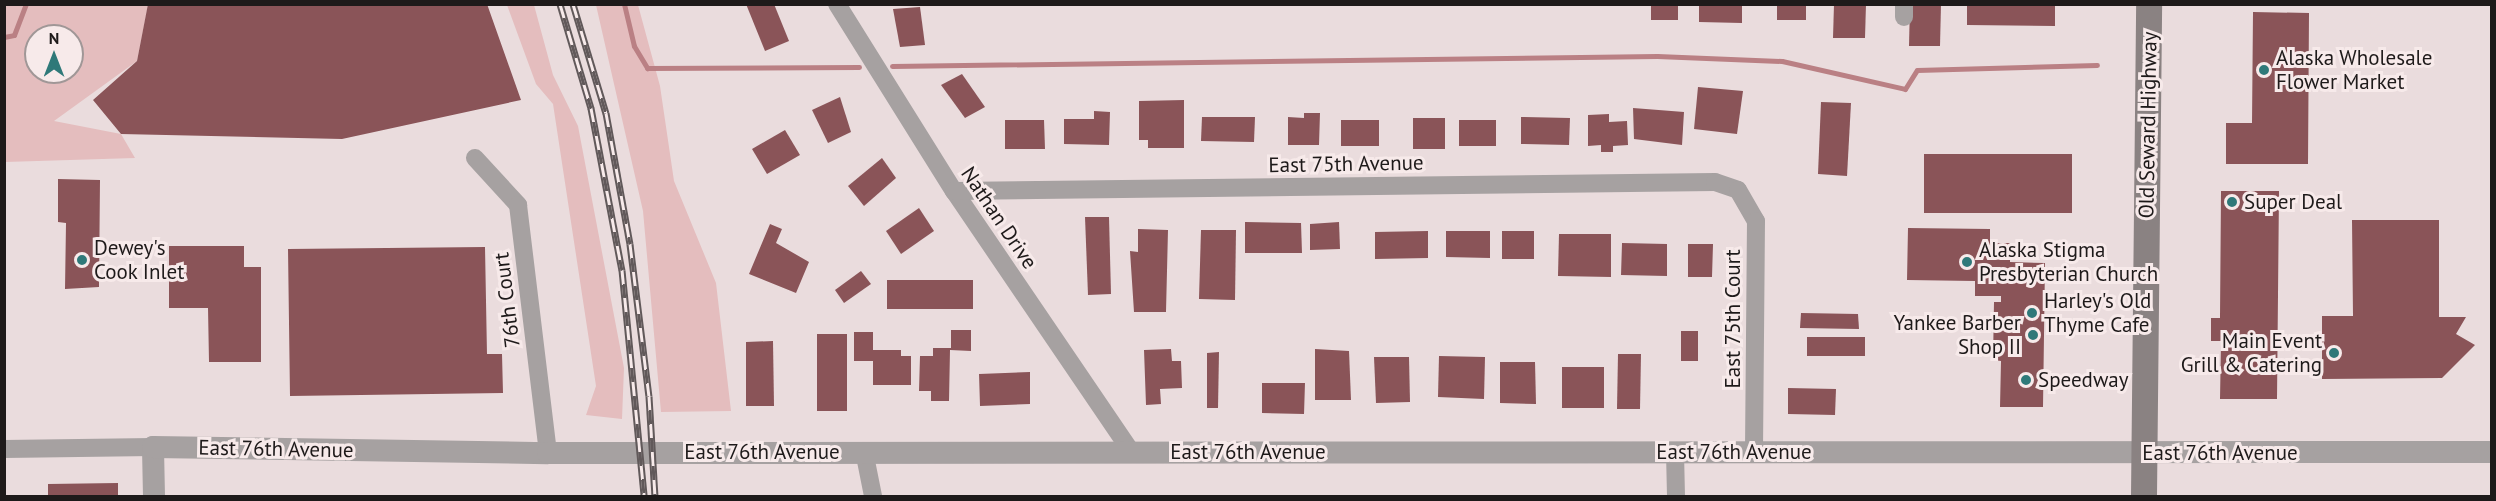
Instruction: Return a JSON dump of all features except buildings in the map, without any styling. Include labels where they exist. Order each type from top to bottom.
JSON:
[{"type":"main road","name":"Old Seward Highway","points":[[2144,496],[2149,4]]},
{"type":"street","name":"Nathan Drive","points":[[837,4],[954,191],[1131,451]]},
{"type":"street","name":"76th Court","points":[[475,158],[518,205],[548,453]]},
{"type":"street","name":"East 75th Avenue","points":[[954,191],[1714,182],[1738,190]]},
{"type":"street","name":"East 75th Court","points":[[1738,190],[1756,221],[1754,452]]},
{"type":"street","name":"East 76th Avenue","points":[[4,449],[153,447],[548,453],[1131,451],[2492,453]]},
{"type":"street","points":[[153,447],[154,496]]},
{"type":"street","points":[[864,451],[873,496]]},
{"type":"street","points":[[1675,452],[1676,496]]},
{"type":"shaded area","points":[[4,5],[148,5],[137,61],[54,121],[121,134],[135,158],[5,162]]},
{"type":"shaded area","points":[[507,5],[534,5],[553,75],[578,126],[624,368],[622,419],[586,415],[596,386],[553,104],[536,84]]},
{"type":"shaded area","points":[[596,5],[638,5],[660,86],[674,181],[716,283],[731,411],[661,412],[643,211]]},
{"type":"waterway","points":[[4,37],[14,35],[26,4]]},
{"type":"waterway","points":[[624,4],[634,46],[647,68],[859,67]]},
{"type":"waterway","points":[[892,66],[1657,56],[1782,61],[1905,89],[1917,70],[2097,65]]},
{"type":"railway","points":[[560,4],[591,108],[622,270],[644,496]]},
{"type":"railway","points":[[573,4],[606,113],[630,244],[649,396],[655,496]]},
{"type":"place","name":"Alaska Wholesale Flower Market","points":[[2264,70]]},
{"type":"place","name":"Super Deal","points":[[2232,202]]},
{"type":"place","name":"Dewey's Cook Inlet","points":[[82,260]]},
{"type":"place","name":"Alaska Stigma Presbyterian Church","points":[[1967,262]]},
{"type":"place","name":"Harley's Old Thyme Cafe","points":[[2032,313]]},
{"type":"place","name":"Yankee Barber Shop II","points":[[2033,335]]},
{"type":"place","name":"Main Event Grill & Catering","points":[[2334,353]]},
{"type":"place","name":"Speedway","points":[[2026,380]]}]
